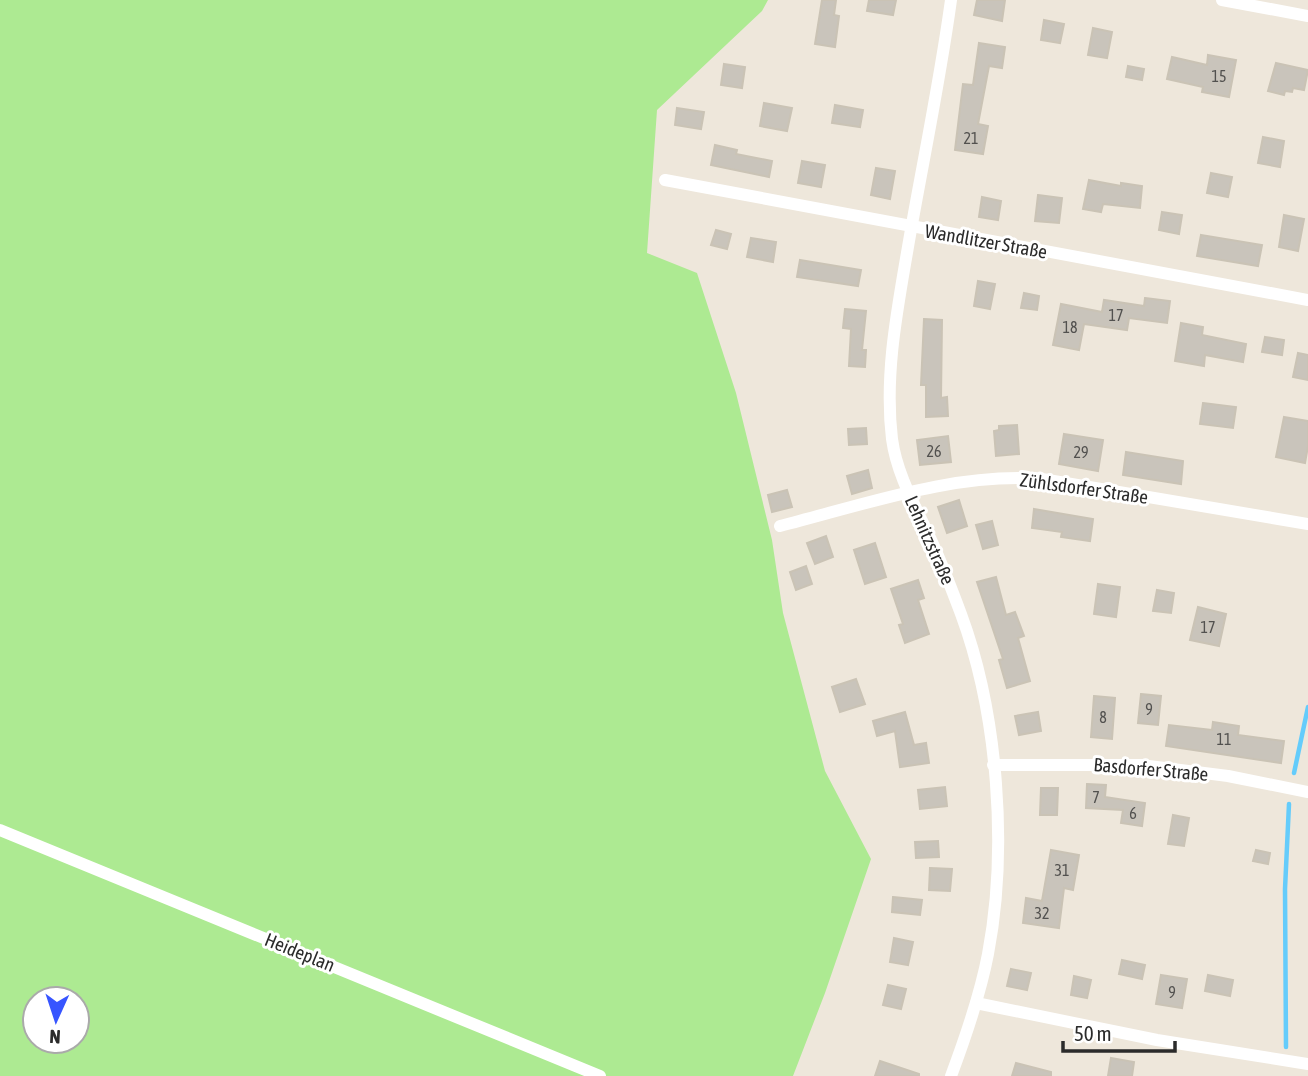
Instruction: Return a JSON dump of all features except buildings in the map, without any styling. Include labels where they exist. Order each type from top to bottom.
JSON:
[{"type":"street","name":"Lehnitzstraße","points":[[951,0],[898,304],[890,384],[892,442],[909,494],[967,629],[988,720],[993,765],[998,836],[996,895],[988,956],[976,1003],[951,1076]]},
{"type":"street","points":[[1222,0],[1308,16]]},
{"type":"street","name":"Wandlitzer Straße","points":[[665,180],[1308,300]]},
{"type":"street","name":"Zühlsdorfer Straße","points":[[780,526],[972,480],[1030,478],[1308,524]]},
{"type":"street","name":"Basdorfer Straße","points":[[993,765],[1141,765],[1228,776],[1308,792]]},
{"type":"street","name":"Heideplan","points":[[0,830],[600,1076]]},
{"type":"street","points":[[976,1003],[1157,1040],[1308,1064]]},
{"type":"green space","points":[[0,0],[768,0],[762,11],[657,110],[647,253],[697,273],[736,393],[772,540],[783,613],[825,771],[871,859],[793,1076],[0,1076]]},
{"type":"waterway","points":[[1294,773],[1308,707]]},
{"type":"waterway","points":[[1286,1047],[1285,889],[1289,804]]}]
